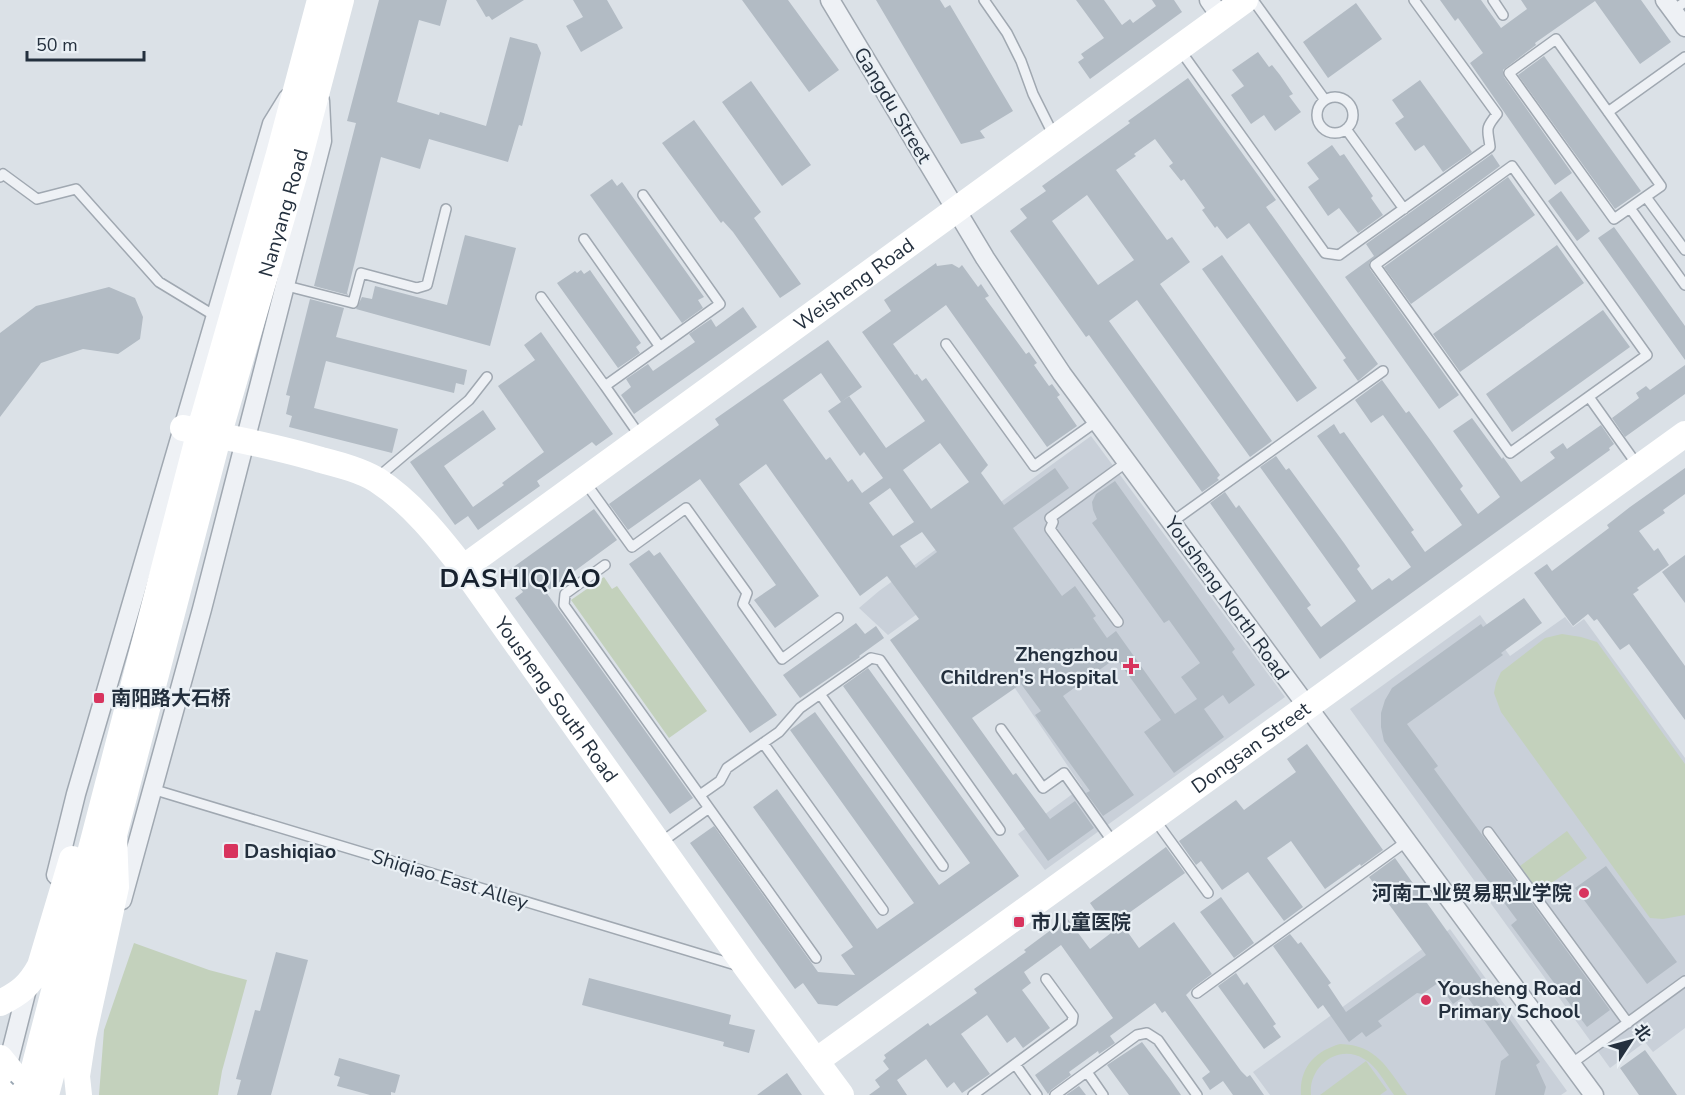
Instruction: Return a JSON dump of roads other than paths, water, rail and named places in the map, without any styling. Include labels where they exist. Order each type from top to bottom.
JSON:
[{"type":"street","name":"Nanyang Road","points":[[203,424],[274,282],[309,81],[320,0]]},
{"type":"street","name":"Nanyang Road","points":[[203,424],[309,81],[341,0]]},
{"type":"street","name":"Gangdu Street","points":[[830,0],[956,210]]},
{"type":"street","name":"Weisheng Road","points":[[464,568],[1178,48],[1215,9],[1245,0]]},
{"type":"street","points":[[1674,4],[1685,27]]},
{"type":"street","points":[[46,1095],[114,835],[203,424],[215,316],[272,124],[309,81]]},
{"type":"street","name":"Yousheng North Road","points":[[956,210],[1062,374],[1593,1095]]},
{"type":"street","points":[[68,1095],[202,609],[245,441],[274,282]]},
{"type":"street","points":[[203,424],[111,771],[29,1095],[2,1081],[76,794],[203,424]]},
{"type":"street","name":"Yousheng South Road","points":[[203,424],[245,441],[287,450],[353,469],[376,480],[421,519],[464,568],[747,968],[841,1095]]},
{"type":"street","name":"Dongsan Street","points":[[816,1061],[1685,434]]},
{"type":"street","points":[[0,1003],[18,994],[33,979],[40,966],[78,841],[111,771]]},
{"type":"street","points":[[79,1095],[78,1076],[83,1037],[116,886],[114,835]]},
{"type":"lane","points":[[984,0],[1007,33],[1055,138]]},
{"type":"lane","points":[[1253,0],[1325,100]]},
{"type":"lane","points":[[1178,48],[1325,253],[1339,255],[1490,147],[1488,124],[1497,114],[1414,0]]},
{"type":"lane","points":[[1492,0],[1503,15]]},
{"type":"lane","points":[[1556,39],[1608,112],[1661,186],[1614,219],[1509,73],[1556,39]]},
{"type":"lane","points":[[1608,112],[1685,57]]},
{"type":"lane","points":[[1332,97],[1341,98],[1351,105],[1353,117],[1346,129],[1334,133],[1322,127],[1318,122],[1318,110],[1325,100],[1332,97]]},
{"type":"lane","points":[[1346,129],[1404,209]]},
{"type":"lane","points":[[1512,166],[1647,355],[1588,397],[1510,453],[1375,265],[1512,166]]},
{"type":"lane","points":[[0,177],[3,174],[37,200],[76,189],[159,282],[215,316]]},
{"type":"lane","points":[[605,386],[720,304],[643,195]]},
{"type":"lane","points":[[1646,196],[1685,250]]},
{"type":"lane","points":[[1630,208],[1685,285]]},
{"type":"lane","points":[[274,282],[353,303],[361,273],[417,288],[427,285],[446,210]]},
{"type":"lane","points":[[584,239],[660,347]]},
{"type":"lane","points":[[541,297],[642,438]]},
{"type":"lane","points":[[946,344],[1034,466],[1097,422]]},
{"type":"lane","points":[[1172,522],[1383,371]]},
{"type":"lane","points":[[376,480],[469,400],[487,376]]},
{"type":"lane","points":[[1588,397],[1639,467]]},
{"type":"lane","points":[[1118,622],[1050,529],[1053,522],[1050,518],[1127,462]]},
{"type":"lane","points":[[584,480],[632,547],[686,508],[747,593],[743,604],[782,659],[838,618]]},
{"type":"lane","points":[[604,565],[565,594],[564,605],[816,958]]},
{"type":"lane","points":[[700,795],[720,781],[727,768],[779,732],[800,708],[871,657],[880,660],[1000,830]]},
{"type":"lane","points":[[820,694],[943,866]]},
{"type":"lane","points":[[1000,729],[1043,788],[1064,773],[1115,845]]},
{"type":"lane","points":[[763,742],[884,910]]},
{"type":"lane","name":"Shiqiao East Alley","points":[[152,789],[747,968]]},
{"type":"lane","points":[[660,843],[709,808]]},
{"type":"lane","points":[[1153,818],[1208,893]]},
{"type":"lane","points":[[1488,832],[1628,1023]]},
{"type":"lane","points":[[1197,993],[1407,842]]},
{"type":"lane","points":[[973,1095],[1072,1022],[1073,1016],[1046,979]]},
{"type":"lane","points":[[1571,1064],[1685,981]]},
{"type":"lane","points":[[1055,1095],[1137,1035],[1147,1033],[1158,1040],[1197,1095]]},
{"type":"lane","points":[[1015,1064],[1037,1095]]},
{"type":"lane","points":[[1086,1072],[1103,1095]]},
{"type":"place","name":"Zhengzhou Children's Hospital","points":[[1131,666]]},
{"type":"place","name":"南阳路大石桥","points":[[99,698]]},
{"type":"place","name":"Dashiqiao","points":[[231,851]]},
{"type":"place","name":"河南工业贸易职业学院","points":[[1584,893]]},
{"type":"place","name":"市儿童医院","points":[[1019,922]]},
{"type":"place","name":"Yousheng Road Primary School","points":[[1426,1000]]},
{"type":"district","name":"DASHIQIAO","points":[[521,578]]}]
